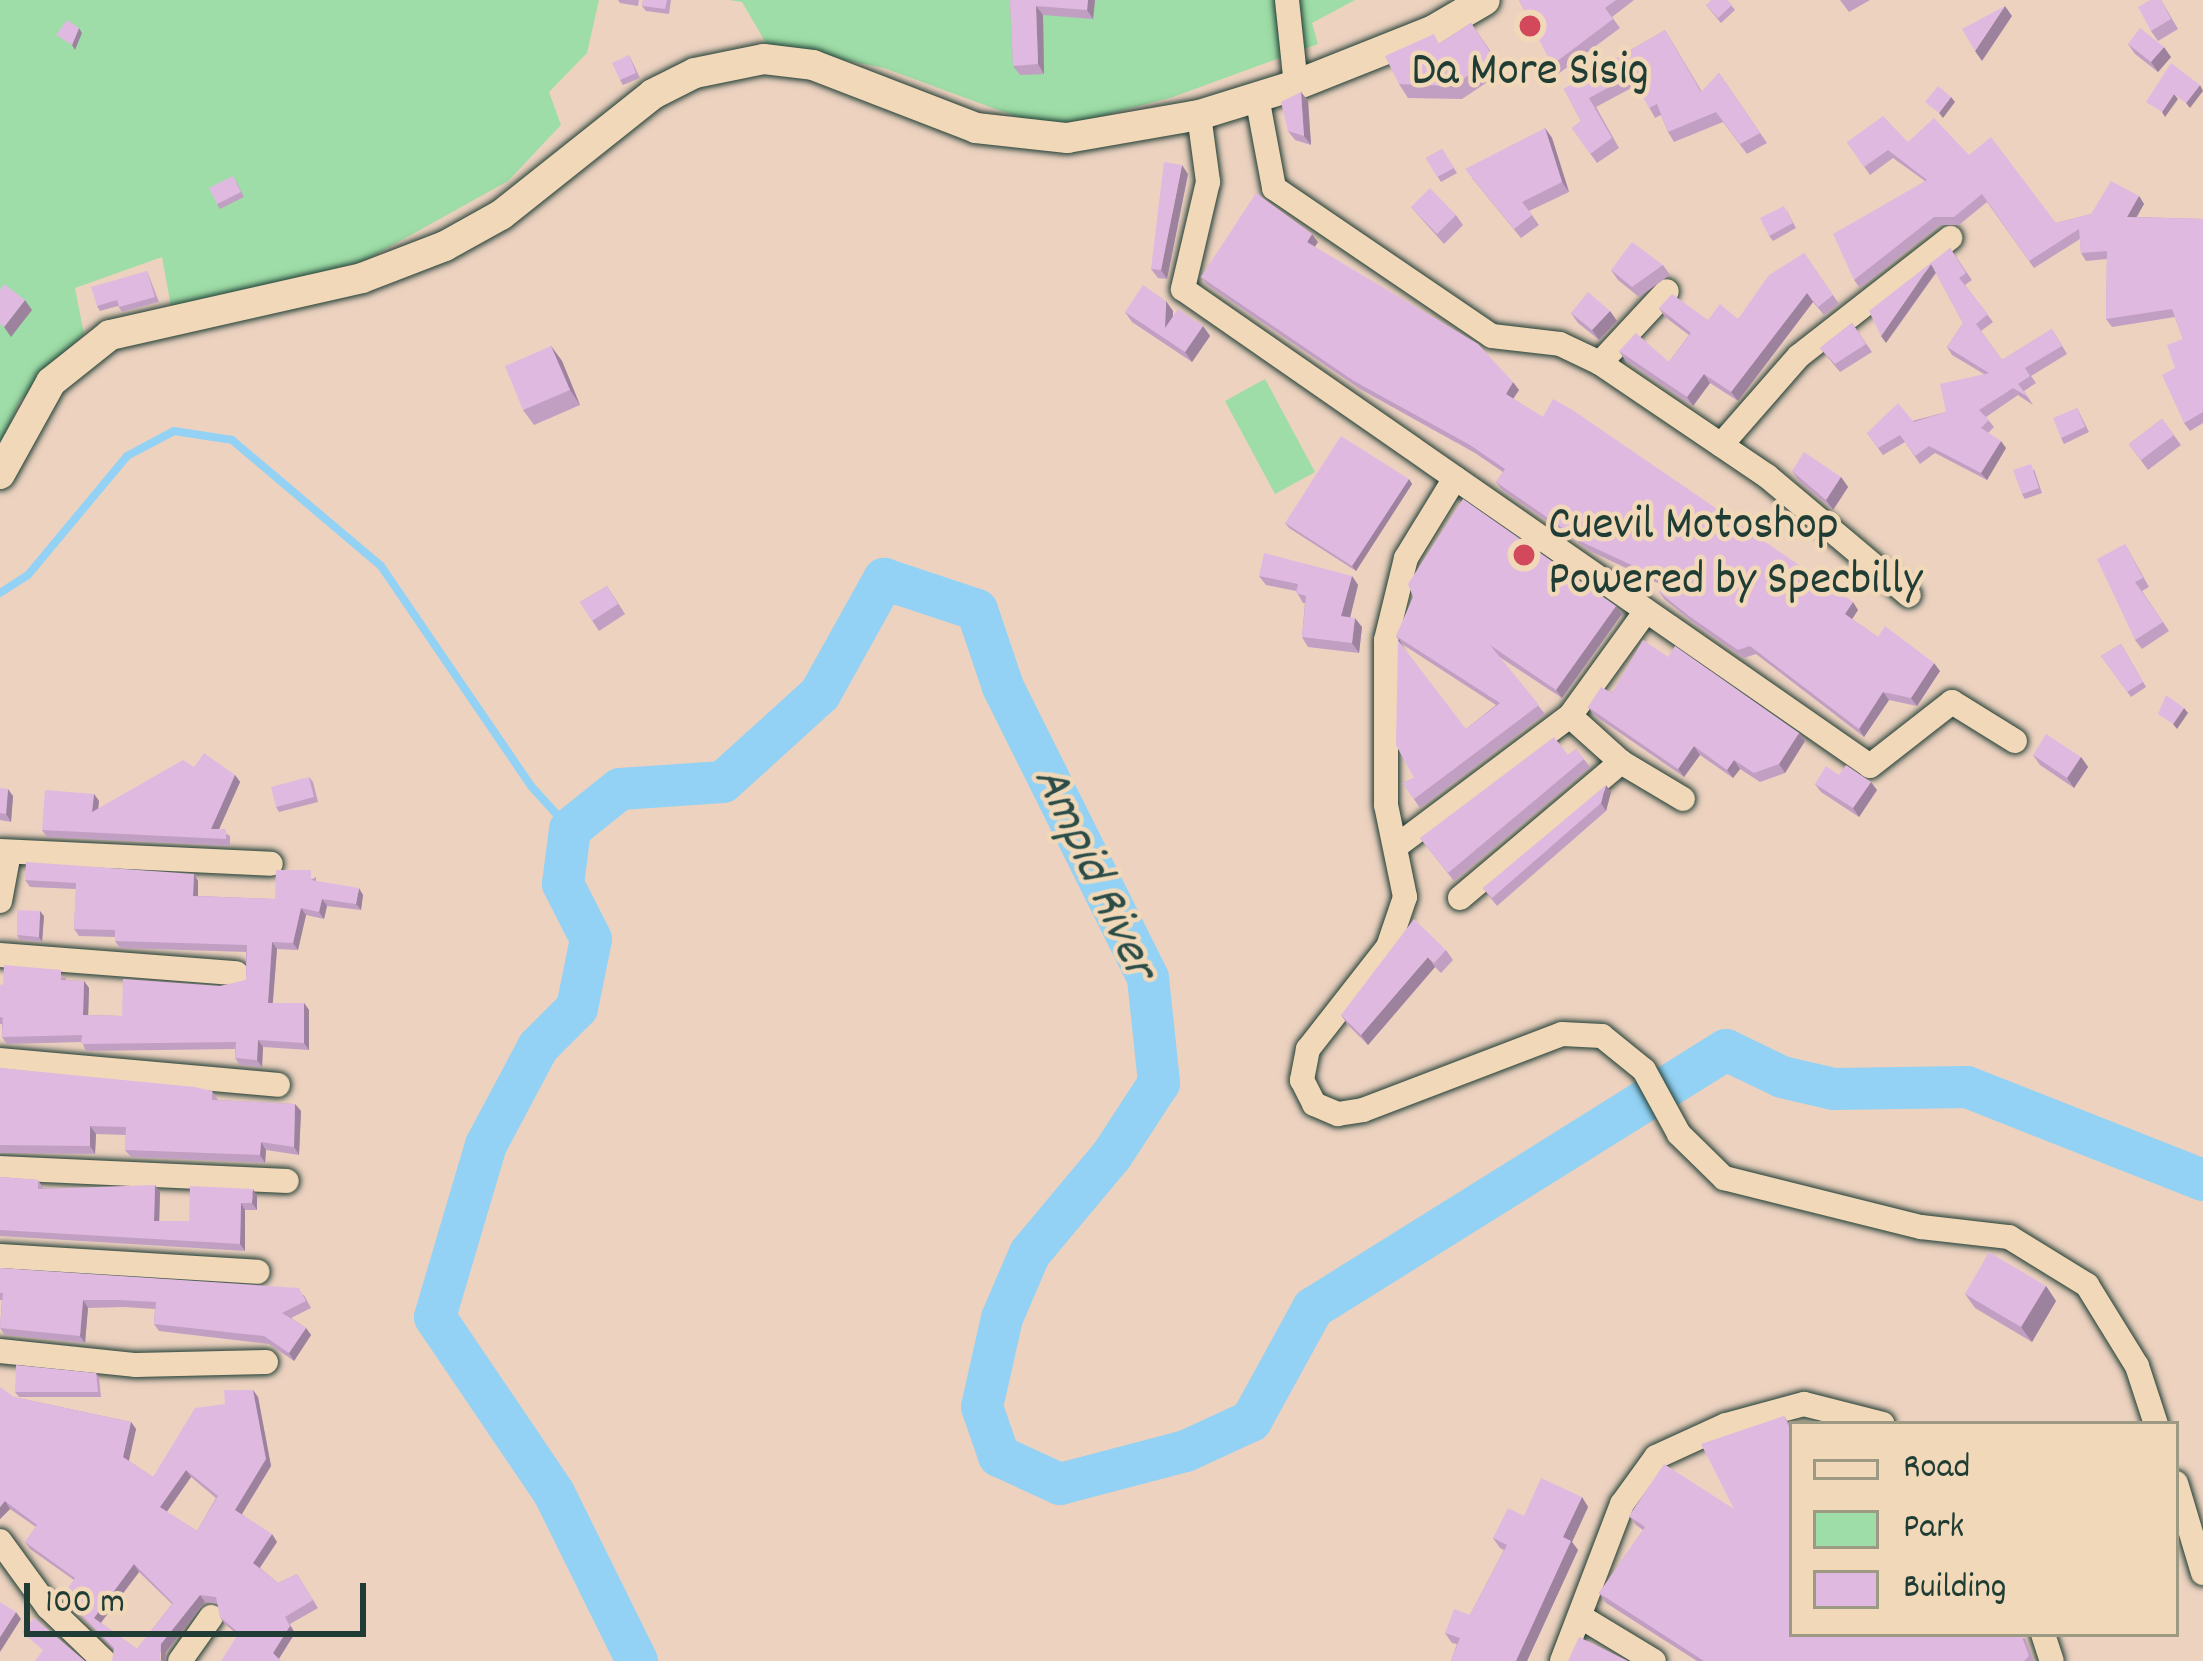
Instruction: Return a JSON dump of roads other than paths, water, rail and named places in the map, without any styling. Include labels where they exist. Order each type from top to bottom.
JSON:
[{"type":"street","points":[[1287,0],[1296,85]]},
{"type":"street","points":[[0,474],[51,382],[110,334],[362,278],[445,246],[501,214],[635,106],[695,73],[764,58],[812,65],[1019,137],[1101,134],[1199,115],[1296,85],[1432,31],[1485,0]]},
{"type":"street","points":[[1257,97],[1274,188],[1492,336],[1560,344],[1600,363],[1721,445],[1909,595]]},
{"type":"street","points":[[1199,115],[1208,182],[1183,289],[1870,766],[1952,702],[2015,741]]},
{"type":"street","points":[[1721,445],[1799,356],[1950,238]]},
{"type":"street","points":[[1600,363],[1667,291]]},
{"type":"street","points":[[1455,478],[1406,558],[1386,640],[1384,787],[1405,897],[1388,947],[1308,1049],[1302,1080],[1314,1104],[1338,1114],[1363,1110],[1562,1034],[1601,1036],[1625,1049],[1679,1134],[1724,1178],[1921,1227],[2009,1237],[2087,1285],[2137,1366],[2155,1421]]},
{"type":"street","points":[[1398,845],[1570,716],[1646,611]]},
{"type":"street","points":[[1570,716],[1621,762],[1683,799]]},
{"type":"street","points":[[1460,898],[1621,762]]},
{"type":"street","points":[[0,901],[4,852],[272,864]]},
{"type":"street","points":[[0,955],[236,973]]},
{"type":"street","points":[[0,1060],[278,1085]]},
{"type":"street","points":[[0,1168],[287,1181]]},
{"type":"street","points":[[0,1256],[258,1272]]},
{"type":"street","points":[[0,1351],[136,1365],[266,1362]]},
{"type":"street","points":[[1562,1661],[1622,1504],[1656,1457],[1726,1425],[1804,1404],[1871,1421]]},
{"type":"street","points":[[2179,1493],[2203,1573]]},
{"type":"street","points":[[0,1541],[48,1607],[104,1661]]},
{"type":"street","points":[[179,1661],[211,1617]]},
{"type":"street","points":[[1581,1617],[1654,1661]]},
{"type":"waterway","points":[[0,593],[28,575],[127,456],[174,431],[232,440],[381,566],[531,786],[570,829]]},
{"type":"waterway","name":"Ampid River","points":[[637,1661],[554,1493],[435,1317],[486,1145],[538,1047],[577,1008],[591,939],[563,884],[570,829],[620,789],[723,782],[820,694],[884,579],[977,610],[1003,687],[1148,978],[1159,1083],[1112,1155],[1030,1253],[1002,1318],[982,1407],[999,1456],[1060,1484],[1186,1451],[1251,1421],[1313,1308],[1726,1050],[1782,1077],[1834,1089],[1967,1087],[2203,1180]]},
{"type":"place","name":"Da More Sisig","points":[[1530,26]]},
{"type":"place","name":"Cuevil Motoshop Powered by Specbilly","points":[[1524,555]]}]
